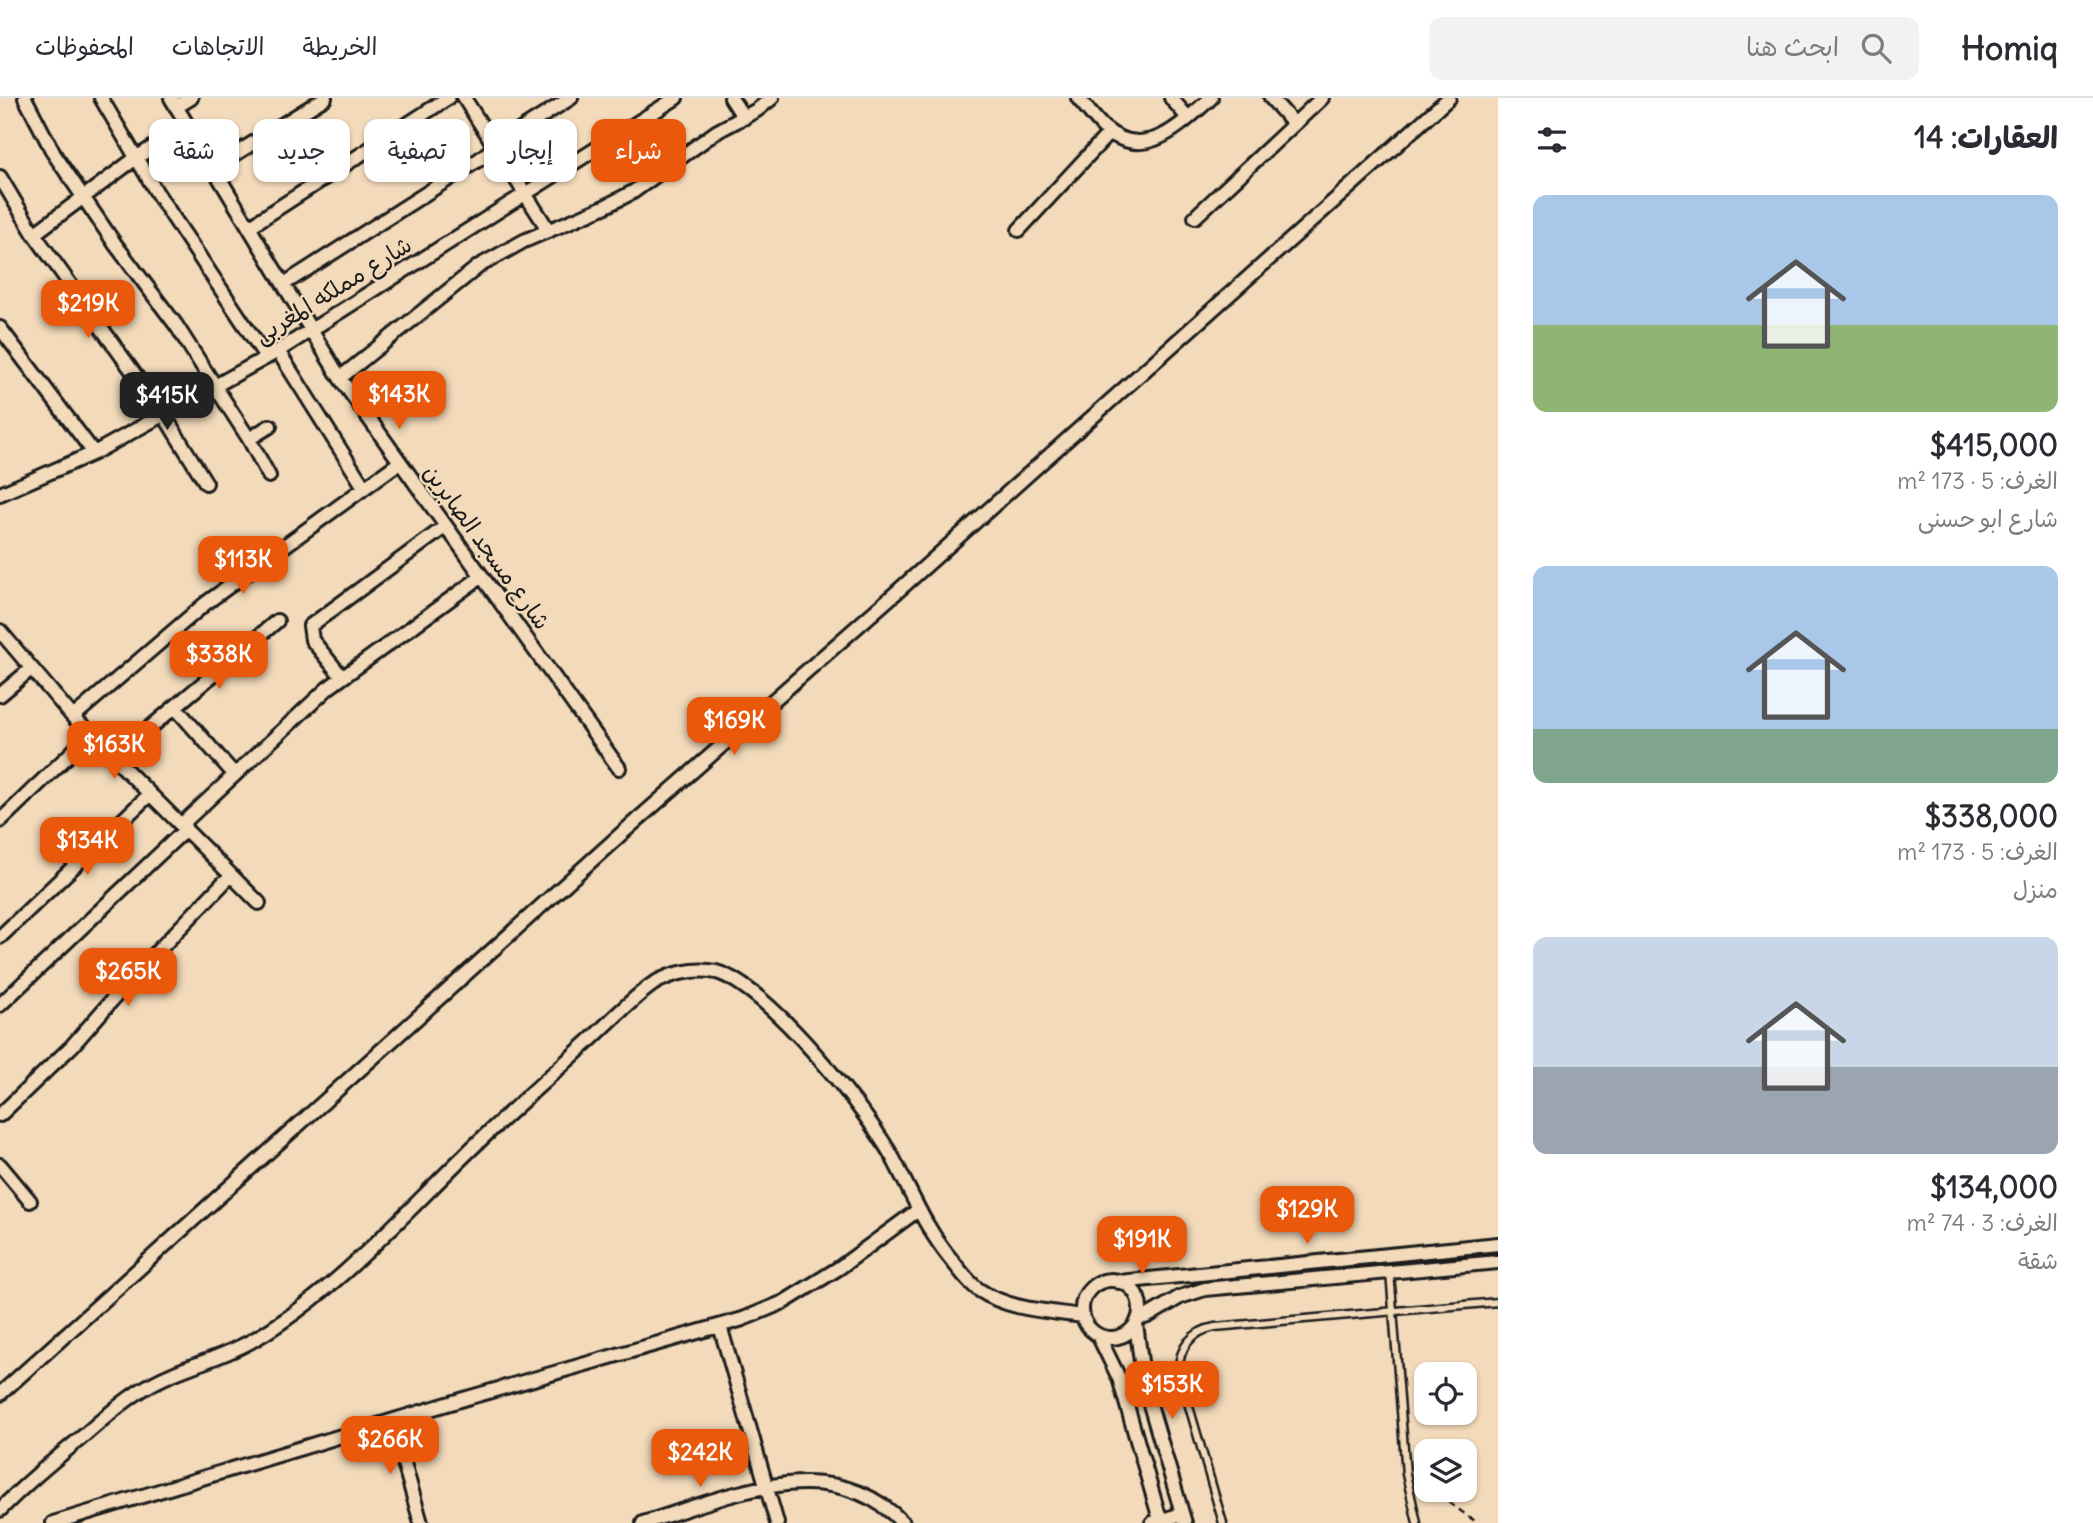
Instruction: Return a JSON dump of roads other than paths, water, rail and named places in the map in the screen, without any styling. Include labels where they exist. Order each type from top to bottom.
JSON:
[{"type":"street","points":[[24,98],[54,154],[82,197],[176,325],[249,439],[269,477]]},
{"type":"street","points":[[101,98],[136,158],[266,358]]},
{"type":"street","points":[[174,103],[191,98]]},
{"type":"street","points":[[239,151],[325,98]]},
{"type":"street","points":[[249,227],[448,98]]},
{"type":"street","points":[[464,98],[484,129]]},
{"type":"street","points":[[539,119],[571,98]]},
{"type":"street","name":"شارع مملكه المغربى","points":[[0,494],[94,453],[278,351],[676,98]]},
{"type":"street","points":[[731,98],[744,118]]},
{"type":"street","points":[[340,378],[479,266],[633,191],[716,132],[744,118],[772,98]]},
{"type":"street","points":[[1078,98],[1110,132],[1128,140],[1143,142],[1172,132],[1211,98]]},
{"type":"street","points":[[1171,98],[1188,118]]},
{"type":"street","points":[[1271,98],[1294,124]]},
{"type":"street","points":[[1195,217],[1322,98]]},
{"type":"street","points":[[0,1394],[620,835],[900,590],[1449,98]]},
{"type":"street","name":"شارع مسجد الصابرين","points":[[174,103],[183,119]]},
{"type":"street","points":[[1019,230],[1110,132]]},
{"type":"street","points":[[34,234],[149,150]]},
{"type":"street","points":[[284,284],[484,155]]},
{"type":"street","points":[[0,177],[34,234],[164,415],[206,483]]},
{"type":"street","name":"شارع مسجد الصابرين","points":[[222,182],[340,378],[619,768]]},
{"type":"street","points":[[518,182],[549,230]]},
{"type":"street","points":[[0,328],[94,453]]},
{"type":"street","points":[[278,351],[364,487]]},
{"type":"street","points":[[249,439],[270,426]]},
{"type":"street","points":[[73,716],[206,603],[400,461]]},
{"type":"street","points":[[342,677],[312,640],[310,626],[446,526]]},
{"type":"street","points":[[0,1005],[290,721],[342,677],[482,576]]},
{"type":"street","points":[[139,737],[277,621]]},
{"type":"street","points":[[0,631],[73,716],[259,903]]},
{"type":"street","points":[[0,695],[31,668]]},
{"type":"street","points":[[175,707],[234,774]]},
{"type":"street","points":[[0,821],[91,734]]},
{"type":"street","points":[[0,937],[150,794]]},
{"type":"street","points":[[0,1115],[72,1046],[127,983],[231,875]]},
{"type":"street","points":[[0,1510],[96,1425],[143,1389],[176,1372],[252,1341],[299,1310],[628,1006],[654,984],[672,975],[695,970],[718,973],[745,988],[771,1008],[838,1080],[866,1115],[895,1161],[918,1210],[940,1247],[975,1287],[995,1299],[1017,1306],[1083,1316]]},
{"type":"street","points":[[0,1165],[30,1201]]},
{"type":"street","points":[[53,1523],[720,1326],[784,1302],[839,1268],[918,1210]]},
{"type":"street","points":[[1119,1282],[1137,1296],[1144,1384],[1184,1518],[1158,1522],[1119,1378],[1098,1335],[1086,1324],[1083,1316],[1082,1307],[1088,1291],[1102,1282],[1498,1244]]},
{"type":"street","points":[[1098,1335],[1107,1338],[1123,1335],[1137,1321],[1180,1297],[1205,1289],[1498,1262]]},
{"type":"street","points":[[720,1326],[777,1523]]},
{"type":"street","points":[[391,1421],[421,1523]]},
{"type":"street","points":[[643,1523],[766,1486],[806,1482],[846,1488],[882,1505],[904,1523]]},
{"type":"lane","points":[[1390,1272],[1406,1474],[1417,1523]]},
{"type":"lane","points":[[1223,1523],[1179,1372],[1181,1356],[1188,1341],[1200,1331],[1215,1327],[1498,1302]]}]
